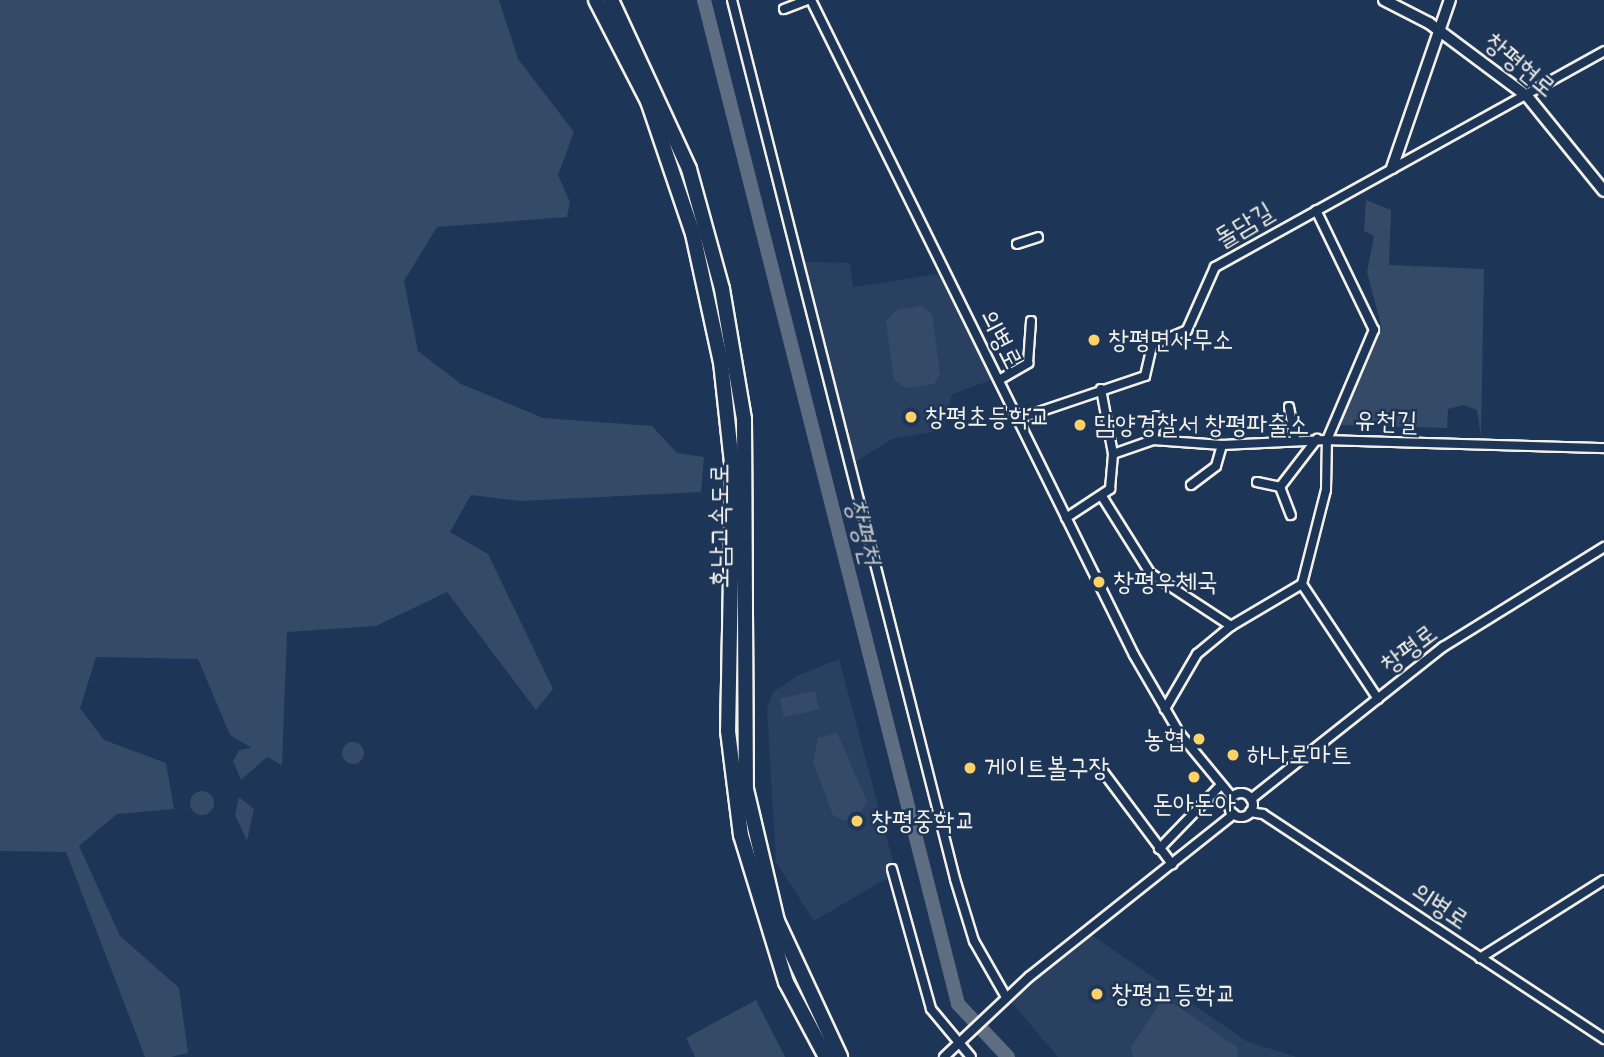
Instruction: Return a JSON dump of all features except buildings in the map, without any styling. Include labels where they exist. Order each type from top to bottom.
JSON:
[{"type":"highway","name":"호남고속도로","points":[[597,0],[656,122],[696,247],[721,362],[733,473],[728,732],[741,835],[786,982],[826,1057]]},
{"type":"highway","name":"호남고속도로","points":[[611,0],[689,169],[722,289],[744,419],[746,789],[777,921],[840,1057]]},
{"type":"main road","name":"창평현로","points":[[1384,0],[1439,30],[1527,96],[1604,191]]},
{"type":"main road","points":[[1392,168],[1450,0]]},
{"type":"street","points":[[733,0],[955,879],[974,941],[1004,1000]]},
{"type":"street","points":[[784,9],[809,0]]},
{"type":"street","name":"의병로","points":[[809,0],[1066,518],[1165,709],[1232,797]]},
{"type":"street","points":[[1113,454],[1153,440],[1222,445],[1295,437],[1327,440],[1374,330],[1316,210],[1527,96],[1604,51]]},
{"type":"street","name":"돌담길","points":[[1018,419],[1145,376],[1152,345],[1187,330],[1215,267],[1316,210]]},
{"type":"street","points":[[1017,244],[1038,237]]},
{"type":"street","points":[[999,380],[1028,363],[1031,321]]},
{"type":"street","points":[[1066,518],[1103,498],[1110,489],[1113,454],[1101,389]]},
{"type":"street","points":[[1289,407],[1295,437]]},
{"type":"street","points":[[1153,440],[1157,416]]},
{"type":"street","points":[[1280,488],[1317,439]]},
{"type":"street","name":"유천길","points":[[1302,584],[1326,490],[1327,440],[1604,448]]},
{"type":"street","points":[[1191,485],[1216,466],[1222,445]]},
{"type":"street","points":[[1257,482],[1280,488]]},
{"type":"street","points":[[1280,488],[1291,515]]},
{"type":"street","points":[[1103,498],[1150,573],[1231,626]]},
{"type":"street","name":"창평로","points":[[1251,799],[1443,647],[1604,547]]},
{"type":"street","points":[[1165,709],[1197,654],[1231,626],[1302,584],[1378,699]]},
{"type":"street","points":[[1104,773],[1172,864]]},
{"type":"street","points":[[1159,849],[1221,785]]},
{"type":"street","points":[[944,1057],[1004,1000],[1234,814],[1250,812],[1251,799],[1244,793],[1232,797],[1234,814]]},
{"type":"street","name":"의병로","points":[[1250,812],[1263,814],[1604,1039]]},
{"type":"street","points":[[892,869],[925,995],[971,1057]]},
{"type":"street","points":[[1480,958],[1604,880]]},
{"type":"shaded area","points":[[0,0],[499,0],[518,59],[574,132],[558,175],[570,202],[567,217],[437,227],[404,281],[418,351],[461,384],[543,418],[652,426],[677,453],[704,457],[701,492],[521,501],[471,495],[450,532],[488,554],[553,689],[536,710],[447,592],[376,626],[287,632],[282,765],[267,757],[241,780],[233,761],[239,750],[252,748],[230,735],[198,659],[96,657],[80,708],[104,740],[166,763],[174,809],[117,814],[79,846],[120,936],[179,988],[188,1053],[171,1057],[145,1057],[66,852],[0,851]]},
{"type":"shaded area","points":[[1366,200],[1391,210],[1389,265],[1484,269],[1481,437],[1477,410],[1464,405],[1448,409],[1447,428],[1339,425],[1382,329],[1367,272],[1374,236],[1364,231]]},
{"type":"shaded area","name":"창평초등학교","points":[[802,262],[850,263],[853,287],[939,274],[994,379],[952,394],[943,430],[892,439],[854,463]]},
{"type":"shaded area","points":[[922,306],[932,314],[940,375],[934,384],[906,388],[894,380],[886,321],[896,310]]},
{"type":"shaded area","name":"창평중학교","points":[[839,659],[896,873],[814,921],[776,862],[767,708],[773,692],[797,676]]},
{"type":"shaded area","points":[[815,691],[819,710],[784,717],[780,698]]},
{"type":"shaded area","points":[[837,733],[867,801],[859,817],[845,821],[833,815],[813,762],[818,738]]},
{"type":"shaded area","points":[[353,742],[361,745],[364,753],[361,761],[353,764],[345,761],[342,753],[345,745]]},
{"type":"shaded area","points":[[202,791],[213,798],[214,803],[207,814],[202,815],[191,808],[190,803],[197,792]]},
{"type":"shaded area","points":[[239,797],[254,809],[247,841],[235,815]]},
{"type":"shaded area","name":"창평고등학교","points":[[1087,932],[1248,1042],[1297,1057],[1058,1057],[1008,998]]},
{"type":"shaded area","points":[[756,1000],[785,1057],[695,1057],[686,1038]]},
{"type":"shaded area","points":[[1170,1001],[1237,1047],[1237,1057],[1133,1057],[1131,1047],[1160,1003]]},
{"type":"waterway","name":"창평천","points":[[704,0],[958,1004],[1008,1057]]},
{"type":"place","name":"창평면사무소","points":[[1094,340]]},
{"type":"place","name":"창평초등학교","points":[[911,417]]},
{"type":"place","name":"담양경찰서 창평파출소","points":[[1080,425]]},
{"type":"place","name":"창평우체국","points":[[1099,582]]},
{"type":"place","name":"농협","points":[[1199,739]]},
{"type":"place","name":"하나로마트","points":[[1233,755]]},
{"type":"place","name":"게이트볼구장","points":[[970,768]]},
{"type":"place","name":"돈아돈아","points":[[1194,777]]},
{"type":"place","name":"창평중학교","points":[[857,821]]},
{"type":"place","name":"창평고등학교","points":[[1097,994]]}]
